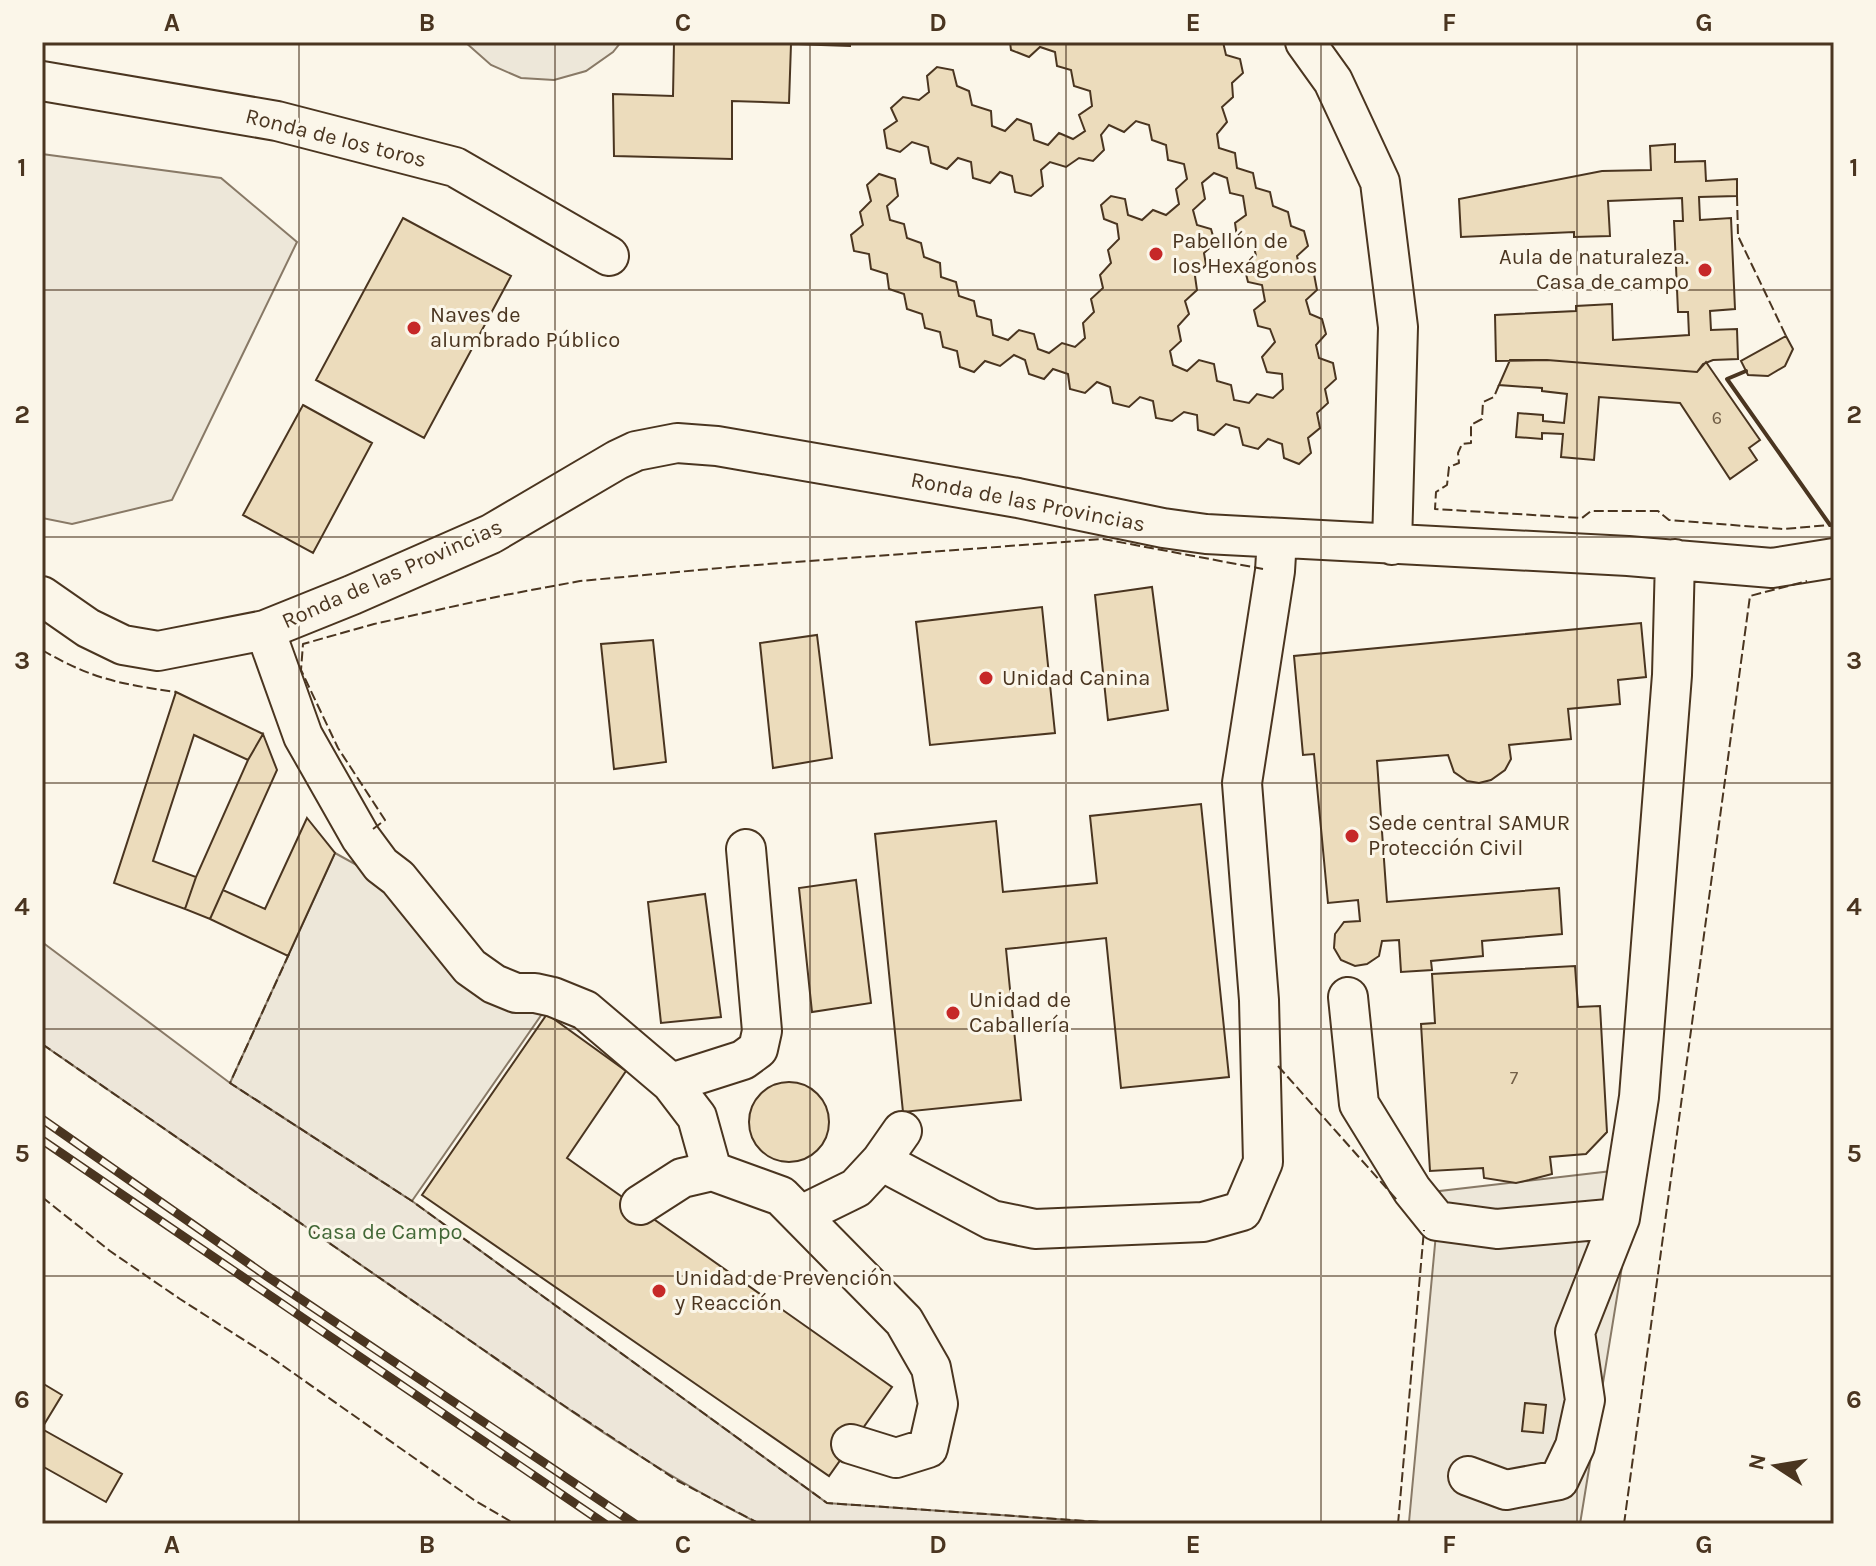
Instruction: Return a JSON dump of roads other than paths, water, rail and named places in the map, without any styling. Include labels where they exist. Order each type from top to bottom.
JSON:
[{"type":"street","points":[[1305,42],[1333,81],[1380,182],[1398,327],[1392,545]]},
{"type":"street","name":"Ronda de los toros","points":[[42,81],[277,121],[455,167],[609,256]]},
{"type":"street","name":"Ronda de las Provincias","points":[[42,596],[88,628],[123,645],[158,651],[265,630],[491,534],[617,460],[656,446],[677,443],[717,446],[933,483],[1184,532],[1675,559],[1772,568],[1834,558]]},
{"type":"street","points":[[801,1215],[856,1188],[892,1146],[992,1220],[1035,1229],[1203,1222],[1242,1211],[1263,1162],[1259,1000],[1242,783],[1275,571],[1277,538]]},
{"type":"street","points":[[1468,1476],[1506,1490],[1559,1480],[1575,1446],[1585,1400],[1575,1332],[1620,1218],[1641,1066],[1672,675],[1675,559]]},
{"type":"street","points":[[265,630],[303,736],[361,838],[381,865],[398,878],[470,967],[494,984],[516,993],[553,997],[585,1010],[671,1083],[697,1117],[712,1171]]},
{"type":"street","points":[[671,1083],[743,1060],[758,1049],[762,1031],[746,849]]},
{"type":"street","points":[[1348,997],[1359,1104],[1412,1190],[1437,1221],[1497,1229],[1620,1218]]},
{"type":"street","points":[[640,1205],[682,1178],[712,1171],[781,1196],[904,1321],[931,1368],[938,1404],[928,1448],[896,1458],[851,1444]]},
{"type":"railway","points":[[42,1119],[268,1277],[635,1524]]},
{"type":"railway","points":[[42,1140],[605,1524]]},
{"type":"place","name":"Pabellón de los Hexágonos","points":[[1156,254]]},
{"type":"place","name":"Aula de naturaleza. Casa de campo","points":[[1705,270]]},
{"type":"place","name":"Naves de alumbrado Público","points":[[414,328]]},
{"type":"place","name":"Unidad Canina","points":[[986,678]]},
{"type":"place","name":"Sede central SAMUR Protección Civil","points":[[1352,836]]},
{"type":"place","name":"Unidad de Caballería","points":[[953,1013]]},
{"type":"place","name":"Unidad de Prevención y Reacción","points":[[659,1291]]},
{"type":"park label","name":"Casa de Campo","points":[[385,1232]]}]
